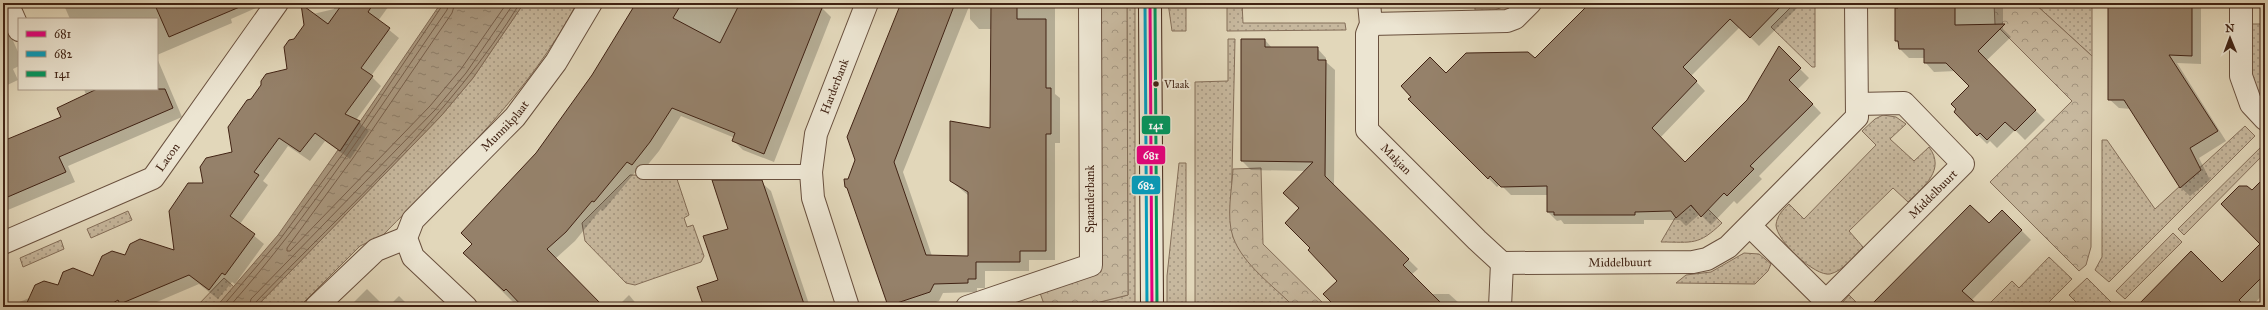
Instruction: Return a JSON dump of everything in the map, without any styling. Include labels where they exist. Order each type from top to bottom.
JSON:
[{"type":"street","points":[[7,3],[18,28]]},
{"type":"street","name":"Lacon","points":[[3,243],[153,178],[278,3]]},
{"type":"street","name":"Munnikplaat","points":[[406,238],[413,220],[515,117],[556,62],[591,3]]},
{"type":"street","name":"Harderbank","points":[[848,307],[813,198],[811,172],[816,134],[867,3]]},
{"type":"street","name":"Spaanderbank","points":[[967,307],[1090,265],[1090,3]]},
{"type":"street","points":[[1150,3],[1152,307]]},
{"type":"street","name":"Makjan","points":[[1502,263],[1367,130],[1367,34],[1370,13],[1507,21],[1515,18],[1530,3]]},
{"type":"street","name":"Middelbuurt","points":[[1502,263],[1700,261],[1722,252],[1750,226],[1857,117],[1856,3]]},
{"type":"street","points":[[2241,3],[2241,76],[2251,104],[2265,119]]},
{"type":"street","name":"Middelbuurt","points":[[1750,226],[1829,304],[1963,164],[1904,103],[1857,104]]},
{"type":"street","points":[[316,307],[376,250],[406,238],[413,257],[466,307]]},
{"type":"street","points":[[1500,307],[1502,263]]},
{"type":"lane","points":[[643,172],[811,172]]},
{"type":"green space","points":[[524,3],[577,3],[558,36],[536,68],[489,126],[383,235],[360,246],[299,307],[256,307],[441,116],[473,78]]},
{"type":"green space","points":[[1101,3],[1127,3],[1128,295],[1092,304],[1087,307],[1045,307],[1040,293],[1101,272]]},
{"type":"green space","points":[[1127,3],[1135,3],[1135,307],[1087,307],[1092,304],[1128,295]]},
{"type":"green space","points":[[1168,3],[1186,3],[1186,31],[1172,31]]},
{"type":"green space","points":[[1227,3],[1242,3],[1243,23],[1345,23],[1346,30],[1227,31]]},
{"type":"green space","points":[[1475,3],[1512,3],[1495,10],[1475,10]]},
{"type":"green space","points":[[1795,3],[1815,3],[1815,67],[1812,67],[1771,27]]},
{"type":"green space","points":[[1994,3],[2034,3],[2092,56],[2091,247],[2086,265],[2079,271],[1990,182],[2072,101],[1995,24]]},
{"type":"green space","points":[[2034,3],[2092,3],[2092,56]]},
{"type":"green space","points":[[2252,24],[2265,24],[2265,104],[2258,96],[2252,77]]},
{"type":"green space","points":[[1228,39],[1235,39],[1231,219],[1233,237],[1248,261],[1294,307],[1195,307],[1195,82],[1228,81]]},
{"type":"green space","points":[[1883,115],[1896,117],[1906,124],[1890,139],[1914,161],[1929,147],[1934,155],[1935,163],[1931,177],[1908,202],[1893,188],[1849,231],[1863,247],[1848,263],[1839,270],[1830,274],[1815,270],[1797,256],[1782,239],[1776,225],[1778,218],[1789,204],[1804,219],[1876,145],[1862,131],[1875,119]]},
{"type":"green space","points":[[2245,126],[2255,136],[2109,282],[2095,270],[2102,257],[2102,140],[2107,140],[2155,209]]},
{"type":"green space","points":[[2264,144],[2265,153],[2184,235],[2178,229]]},
{"type":"green space","points":[[1179,163],[1186,163],[1186,307],[1167,307],[1167,276]]},
{"type":"green space","points":[[1261,168],[1263,244],[1327,307],[1294,307],[1251,266],[1244,257],[1233,237],[1230,221],[1230,203],[1233,169]]},
{"type":"green space","points":[[630,175],[676,176],[689,215],[684,218],[687,227],[693,225],[704,256],[701,262],[635,285],[626,283],[585,241],[582,223]]},
{"type":"green space","points":[[1690,205],[1701,216],[1708,209],[1722,223],[1707,236],[1701,239],[1688,242],[1661,242],[1675,218]]},
{"type":"green space","points":[[128,211],[132,220],[91,238],[87,229]]},
{"type":"green space","points":[[2173,233],[2182,242],[2125,299],[2116,291]]},
{"type":"green space","points":[[61,240],[64,249],[23,267],[20,258]]},
{"type":"green space","points":[[1744,253],[1759,254],[1771,264],[1768,271],[1755,284],[1676,283],[1686,275],[1711,272]]},
{"type":"green space","points":[[2049,257],[2072,279],[2044,307],[1986,307],[2012,281],[2019,288]]},
{"type":"green space","points":[[224,278],[234,287],[216,307],[196,307]]},
{"type":"green space","points":[[2087,278],[2116,307],[2081,307],[2069,295]]},
{"type":"green space","points":[[1849,295],[1861,307],[1848,307],[1843,302]]},
{"type":"water","points":[[441,3],[524,3],[473,78],[441,116],[256,307],[216,307],[278,235],[338,150],[340,151]]},
{"type":"building","points":[[154,3],[249,3],[169,37]]},
{"type":"building","points":[[343,3],[374,3],[368,12],[390,28],[361,68],[373,76],[345,114],[360,121],[340,151],[315,133],[300,152],[279,138],[254,172],[259,175],[230,216],[255,234],[225,275],[222,273],[209,290],[189,275],[120,304],[118,300],[113,303],[112,307],[25,307],[35,285],[44,281],[58,285],[63,272],[73,268],[93,276],[102,256],[112,251],[125,255],[130,244],[140,239],[174,250],[169,211],[188,183],[203,183],[200,167],[206,158],[232,152],[228,127],[247,100],[251,99],[261,85],[261,81],[266,74],[287,69],[284,47],[289,40],[294,39],[304,25],[301,4],[328,24]]},
{"type":"building","points":[[636,3],[682,3],[673,18],[720,43],[740,3],[824,3],[764,154],[732,141],[735,133],[672,108],[650,142],[632,165],[627,162],[594,202],[592,201],[566,232],[547,249],[604,307],[523,307],[506,289],[504,291],[463,253],[472,244],[461,233],[536,153],[592,75]]},
{"type":"building","points":[[901,3],[925,3],[924,6],[954,6],[894,162],[926,255],[968,256],[968,192],[950,181],[950,121],[990,128],[991,3],[1017,3],[1017,19],[1046,19],[1046,88],[1051,88],[1051,134],[1046,134],[1046,251],[1020,251],[1020,262],[976,262],[976,279],[968,279],[968,283],[934,284],[930,292],[888,306],[847,188],[845,187],[844,179],[848,179],[855,160],[847,137]]},
{"type":"building","points":[[1590,3],[1784,3],[1750,38],[1730,19],[1683,67],[1697,81],[1652,128],[1685,162],[1747,100],[1779,46],[1801,68],[1789,80],[1813,104],[1750,166],[1754,169],[1727,196],[1724,193],[1701,217],[1691,205],[1676,218],[1671,211],[1635,212],[1635,215],[1554,215],[1554,212],[1547,212],[1547,186],[1501,187],[1490,176],[1488,179],[1408,99],[1411,97],[1401,86],[1430,57],[1446,73],[1466,53],[1528,52],[1535,58]]},
{"type":"building","points":[[1898,3],[1955,3],[1955,25],[2005,24],[1978,51],[2036,110],[2015,131],[2005,122],[1987,140],[1980,133],[1977,136],[1954,112],[1956,109],[1951,104],[1969,86],[1946,63],[1924,63],[1924,49],[1899,49],[1898,41],[1895,41],[1895,8],[1898,8]]},
{"type":"building","points":[[2108,3],[2192,3],[2192,56],[2169,55],[2218,131],[2190,148],[2201,170],[2180,188],[2124,100],[2108,100]]},
{"type":"building","points":[[1241,39],[1265,39],[1265,47],[1318,47],[1318,60],[1326,60],[1325,176],[1409,259],[1403,265],[1445,307],[1336,307],[1323,294],[1337,281],[1308,250],[1310,248],[1285,223],[1299,208],[1283,193],[1313,162],[1241,161]]},
{"type":"building","points":[[165,89],[173,108],[59,157],[66,172],[3,199],[3,141],[61,117],[57,108],[95,90]]},
{"type":"building","points":[[2265,177],[2265,274],[2239,300],[2246,307],[2136,307],[2191,251],[2222,282],[2260,244],[2221,204],[2239,186],[2247,186],[2252,190]]},
{"type":"building","points":[[712,180],[762,180],[805,307],[704,307],[697,287],[718,280],[703,236],[728,229]]},
{"type":"building","points":[[1970,205],[1989,223],[2002,210],[2022,230],[1962,291],[1980,307],[1869,307]]},
{"type":"transit line","name":"682","points":[[1145,3],[1147,307]]},
{"type":"transit line","name":"681","points":[[1150,3],[1152,307]]},
{"type":"transit line","name":"141","points":[[1155,3],[1157,307]]},
{"type":"place","name":"Vlaak","points":[[1156,84]]}]
